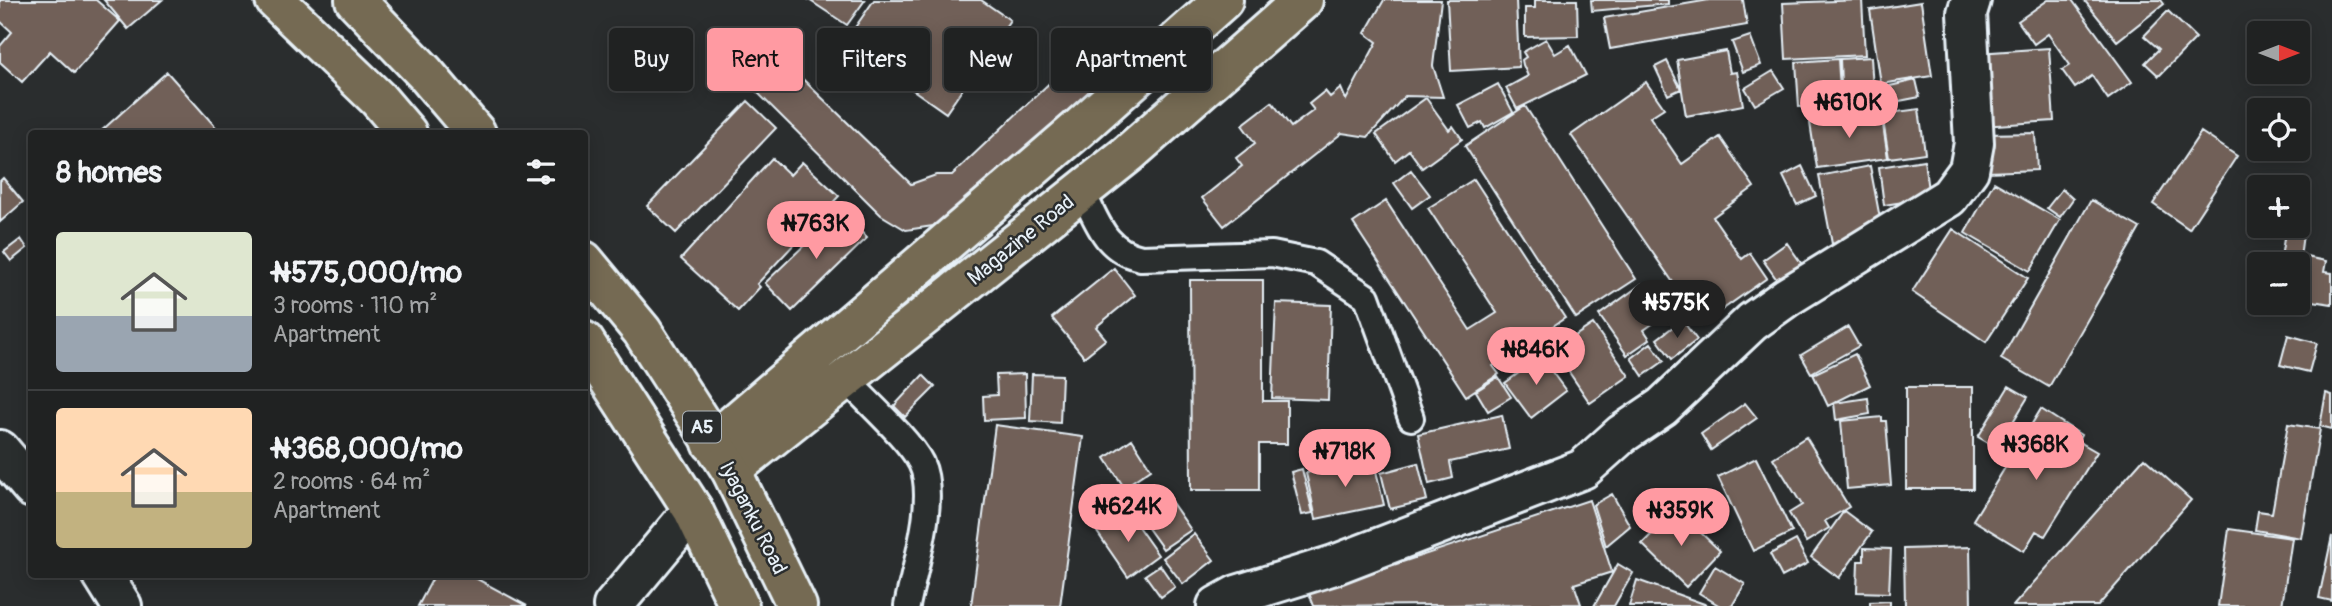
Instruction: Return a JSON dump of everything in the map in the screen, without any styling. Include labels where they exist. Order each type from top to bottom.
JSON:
[{"type":"main road","points":[[275,0],[378,99],[404,130]]},
{"type":"main road","points":[[355,0],[473,130]]},
{"type":"main road","points":[[722,456],[1047,157],[1223,0]]},
{"type":"main road","name":"Magazine Road","points":[[722,456],[846,379],[1082,191],[1303,0]]},
{"type":"main road","name":"Iyaganku Road","points":[[588,266],[642,331],[722,456],[797,606]]},
{"type":"main road","name":"A5","points":[[588,347],[693,510],[739,606]]},
{"type":"street","points":[[1217,606],[1237,595],[1334,565],[1583,469],[1622,434],[1662,407],[1752,322],[1787,296],[1949,197],[1969,170],[1974,143],[1967,13],[1971,0]]},
{"type":"street","points":[[0,450],[28,483]]},
{"type":"street","points":[[613,606],[693,510]]},
{"type":"street","points":[[104,578],[122,606]]},
{"type":"lane","points":[[1082,191],[1112,247],[1125,254],[1141,258],[1272,254],[1316,263],[1367,297],[1411,418]]},
{"type":"lane","points":[[846,379],[921,463],[928,487],[926,511],[907,606]]},
{"type":"building","points":[[0,0],[96,0],[120,21],[74,73],[50,51],[22,82],[0,62],[0,46],[12,32],[0,21]]},
{"type":"building","points":[[104,0],[162,0],[128,29]]},
{"type":"building","points":[[809,0],[865,0],[847,25]]},
{"type":"building","points":[[874,0],[981,0],[1010,20],[1004,28],[944,28],[944,91],[961,91],[946,113],[915,91],[930,91],[930,28],[855,28]]},
{"type":"building","points":[[1384,0],[1441,0],[1433,66],[1443,97],[1405,96],[1368,137],[1342,133],[1224,226],[1202,198],[1242,166],[1236,158],[1255,143],[1242,125],[1272,102],[1291,127],[1314,110],[1309,104],[1325,91],[1330,97],[1341,88],[1346,100],[1377,42],[1365,33]]},
{"type":"building","points":[[1447,0],[1516,0],[1519,67],[1451,71]]},
{"type":"building","points":[[1535,0],[1577,0],[1578,36],[1525,37],[1525,8],[1535,8]]},
{"type":"building","points":[[1591,0],[1668,0],[1668,4],[1592,11]]},
{"type":"building","points":[[1709,0],[1743,0],[1747,25],[1610,49],[1604,18]]},
{"type":"building","points":[[1862,0],[1865,55],[1786,59],[1783,3]]},
{"type":"building","points":[[2048,0],[2072,0],[2132,82],[2108,99],[2092,76],[2075,88],[2062,70],[2070,65],[2048,34],[2034,44],[2018,21]]},
{"type":"building","points":[[2084,0],[2161,0],[2164,4],[2117,41]]},
{"type":"building","points":[[1921,2],[1932,76],[1881,84],[1870,10]]},
{"type":"building","points":[[2168,11],[2196,38],[2159,76],[2145,63],[2159,49],[2144,36]]},
{"type":"building","points":[[1750,36],[1761,65],[1743,72],[1732,42]]},
{"type":"building","points":[[1546,39],[1555,54],[1570,45],[1586,75],[1517,109],[1506,88],[1528,76],[1523,65],[1522,60],[1526,57],[1523,52]]},
{"type":"building","points":[[2049,48],[2054,121],[1983,126],[1978,53]]},
{"type":"building","points":[[1726,51],[1730,73],[1737,72],[1743,105],[1686,116],[1677,60]]},
{"type":"building","points":[[1871,57],[1874,107],[1842,109],[1840,59]]},
{"type":"building","points":[[1838,59],[1841,105],[1799,107],[1796,62]]},
{"type":"building","points":[[1667,61],[1681,89],[1668,95],[1655,67]]},
{"type":"building","points":[[1773,71],[1784,88],[1755,105],[1745,88]]},
{"type":"building","points":[[167,72],[218,130],[102,130]]},
{"type":"building","points":[[803,79],[911,184],[936,175],[952,175],[1051,82],[1051,91],[1095,91],[940,225],[906,230],[881,215],[756,91],[803,91]]},
{"type":"building","points":[[1916,80],[1920,97],[1894,102],[1890,86]]},
{"type":"building","points":[[1646,82],[1664,108],[1650,117],[1682,164],[1720,137],[1754,187],[1713,217],[1742,259],[1750,253],[1767,278],[1702,324],[1571,135]]},
{"type":"building","points":[[1498,84],[1513,112],[1485,128],[1482,122],[1470,128],[1458,105]]},
{"type":"building","points":[[1426,98],[1449,130],[1453,126],[1462,139],[1422,168],[1409,150],[1395,161],[1376,134]]},
{"type":"building","points":[[748,101],[776,128],[676,233],[647,206]]},
{"type":"building","points":[[1525,106],[1636,279],[1576,318],[1465,146]]},
{"type":"building","points":[[1919,109],[1925,153],[1889,158],[1882,114]]},
{"type":"building","points":[[1881,112],[1888,158],[1817,168],[1810,123]]},
{"type":"building","points":[[2201,132],[2237,156],[2189,229],[2153,204]]},
{"type":"building","points":[[2035,133],[2037,170],[1988,172],[1987,134]]},
{"type":"building","points":[[772,158],[790,175],[802,162],[839,196],[757,284],[760,287],[738,311],[681,259]]},
{"type":"building","points":[[1924,160],[1929,198],[1884,205],[1879,167]]},
{"type":"building","points":[[1802,166],[1816,196],[1797,205],[1783,176]]},
{"type":"building","points":[[1870,166],[1883,234],[1832,244],[1819,176]]},
{"type":"building","points":[[1411,170],[1430,195],[1412,208],[1394,183]]},
{"type":"building","points":[[3,178],[23,202],[0,222],[0,181]]},
{"type":"building","points":[[1474,179],[1565,318],[1493,366],[1499,374],[1466,396],[1353,223],[1386,201],[1470,330],[1497,313],[1428,208]]},
{"type":"building","points":[[1994,182],[2060,220],[2030,271],[1965,233]]},
{"type":"building","points":[[2062,189],[2073,199],[2060,217],[2047,208]]},
{"type":"building","points":[[2091,200],[2140,228],[2049,387],[2001,359]]},
{"type":"building","points":[[841,210],[867,238],[792,311],[765,283]]},
{"type":"building","points":[[1953,229],[2028,278],[1986,342],[1912,292]]},
{"type":"building","points":[[2284,238],[2303,238],[2301,252],[2282,252]]},
{"type":"building","points":[[21,239],[27,248],[11,261],[4,252]]},
{"type":"building","points":[[1787,243],[1806,270],[1782,287],[1763,260]]},
{"type":"building","points":[[2310,258],[2326,261],[2324,272],[2332,273],[2332,304],[2310,301]]},
{"type":"building","points":[[1114,268],[1135,295],[1096,327],[1106,339],[1084,357],[1052,318]]},
{"type":"building","points":[[1190,280],[1263,280],[1263,401],[1287,401],[1287,444],[1259,444],[1259,490],[1191,490]]},
{"type":"building","points":[[1642,284],[1665,315],[1644,330],[1650,339],[1627,355],[1599,315]]},
{"type":"building","points":[[1276,303],[1331,305],[1328,400],[1272,398]]},
{"type":"building","points":[[1682,320],[1697,340],[1672,359],[1657,339]]},
{"type":"building","points":[[1593,324],[1629,376],[1590,403],[1554,350]]},
{"type":"building","points":[[1848,327],[1859,346],[1811,373],[1801,355]]},
{"type":"building","points":[[2288,335],[2317,343],[2309,372],[2280,365]]},
{"type":"building","points":[[1651,343],[1664,361],[1643,376],[1631,358]]},
{"type":"building","points":[[1855,354],[1870,385],[1828,406],[1813,374]]},
{"type":"building","points":[[1541,357],[1566,391],[1531,418],[1505,383]]},
{"type":"building","points":[[1025,374],[1026,418],[984,420],[983,396],[997,395],[996,375]]},
{"type":"building","points":[[1032,374],[1062,375],[1060,423],[1030,421]]},
{"type":"building","points":[[923,375],[935,387],[905,417],[894,406]]},
{"type":"building","points":[[1498,377],[1511,397],[1488,411],[1476,391]]},
{"type":"building","points":[[2009,386],[2028,397],[1997,448],[1978,437]]},
{"type":"building","points":[[1906,387],[1973,387],[1973,489],[1906,489]]},
{"type":"building","points":[[2326,393],[2332,395],[2332,429],[2320,426]]},
{"type":"building","points":[[1868,398],[1870,414],[1836,420],[1834,403]]},
{"type":"building","points":[[1745,403],[1757,418],[1711,450],[1701,434]]},
{"type":"building","points":[[2041,409],[2081,435],[2078,441],[2097,452],[2045,536],[2036,531],[2024,551],[1973,520]]},
{"type":"building","points":[[1502,415],[1509,449],[1450,462],[1453,478],[1429,484],[1418,434]]},
{"type":"building","points":[[1882,417],[1882,421],[1886,421],[1891,485],[1847,489],[1841,421]]},
{"type":"building","points":[[2288,424],[2320,429],[2301,538],[2255,530],[2258,511],[2272,513]]},
{"type":"building","points":[[995,425],[1083,437],[1060,606],[971,606]]},
{"type":"building","points":[[1806,437],[1849,507],[1825,521],[1829,528],[1806,542],[1789,513],[1802,505],[1773,458]]},
{"type":"building","points":[[1132,439],[1151,469],[1124,487],[1105,458]]},
{"type":"building","points":[[1373,458],[1384,505],[1316,519],[1306,473]]},
{"type":"building","points":[[1756,458],[1792,532],[1753,551],[1718,477]]},
{"type":"building","points":[[2144,458],[2191,500],[2098,606],[2013,606]]},
{"type":"building","points":[[1418,463],[1427,500],[1390,509],[1381,473]]},
{"type":"building","points":[[1302,469],[1313,513],[1302,515],[1291,472]]},
{"type":"building","points":[[1161,487],[1191,530],[1163,549],[1133,507]]},
{"type":"building","points":[[1612,494],[1630,526],[1606,546],[1593,505]]},
{"type":"building","points":[[1589,500],[1612,572],[1574,584],[1581,604],[1314,606],[1309,593]]},
{"type":"building","points":[[1676,509],[1720,551],[1686,587],[1642,544]]},
{"type":"building","points":[[1127,511],[1158,555],[1128,577],[1097,532]]},
{"type":"building","points":[[1844,511],[1872,532],[1839,578],[1811,557]]},
{"type":"building","points":[[2229,529],[2292,538],[2282,606],[2218,606]]},
{"type":"building","points":[[1194,534],[1214,560],[1183,584],[1163,558]]},
{"type":"building","points":[[2332,536],[2332,601],[2319,598]]},
{"type":"building","points":[[1796,540],[1808,563],[1782,577],[1770,554]]},
{"type":"building","points":[[1970,547],[1971,606],[1905,606],[1904,549]]},
{"type":"building","points":[[1864,548],[1891,549],[1889,593],[1857,592],[1858,561],[1864,561]]},
{"type":"building","points":[[1618,564],[1633,573],[1614,606],[1594,606]]},
{"type":"building","points":[[1160,565],[1175,587],[1161,597],[1145,575]]},
{"type":"building","points":[[1715,566],[1745,584],[1732,606],[1720,606],[1699,593]]},
{"type":"building","points":[[433,578],[475,578],[527,606],[418,606]]},
{"type":"building","points":[[1637,580],[1710,606],[1629,606]]},
{"type":"building","points":[[1890,601],[1890,606],[1870,606],[1870,602]]}]
